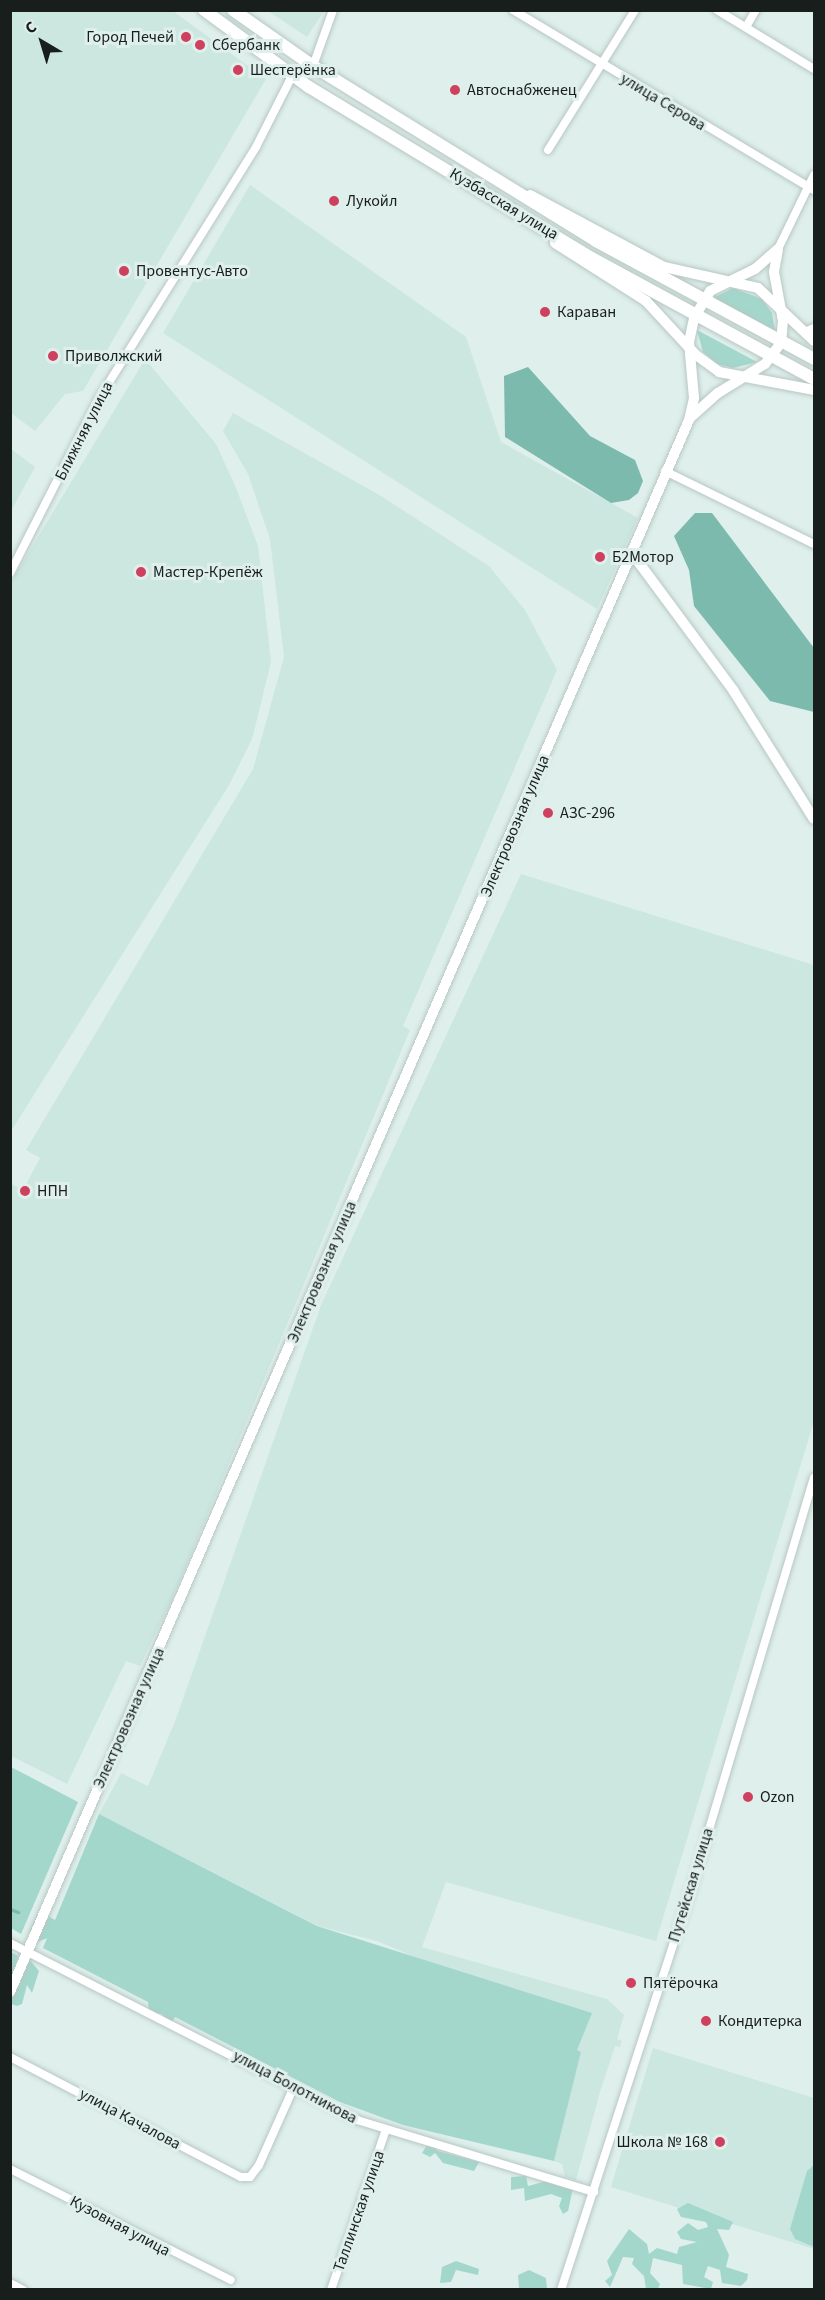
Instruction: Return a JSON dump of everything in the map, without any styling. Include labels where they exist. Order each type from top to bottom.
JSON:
[{"type":"main road","name":"Кузбасская улица","points":[[204,10],[292,75],[489,195],[694,318],[814,380]]},
{"type":"main road","name":"Кузбасская улица","points":[[233,10],[313,66],[500,182],[702,301],[814,359]]},
{"type":"street","points":[[313,66],[333,10]]},
{"type":"street","name":"улица Серова","points":[[513,10],[601,65],[812,189]]},
{"type":"street","points":[[548,150],[635,10]]},
{"type":"street","points":[[717,10],[814,69]]},
{"type":"street","points":[[746,27],[756,10]]},
{"type":"street","name":"Ближняя улица","points":[[10,573],[98,400],[256,147],[292,75]]},
{"type":"street","points":[[689,420],[695,391],[691,350],[694,318],[702,301],[721,283],[755,269],[778,249],[812,189],[814,175]]},
{"type":"street","points":[[500,182],[657,264],[733,280],[758,288],[810,330],[814,341]]},
{"type":"street","points":[[489,195],[521,222],[646,301],[691,350],[719,372],[814,390]]},
{"type":"street","points":[[689,420],[771,358],[781,343],[780,306],[775,283],[778,249]]},
{"type":"street","name":"Электровозная улица","points":[[10,1992],[689,420]]},
{"type":"street","points":[[666,471],[698,491],[814,544]]},
{"type":"street","points":[[631,552],[733,690],[814,819]]},
{"type":"street","name":"Путейская улица","points":[[561,2289],[594,2192],[814,1478]]},
{"type":"street","name":"улица Болотникова","points":[[10,1943],[164,2017],[293,2089],[386,2132],[594,2192]]},
{"type":"street","name":"улица Качалова","points":[[10,2057],[234,2174],[250,2177],[293,2089]]},
{"type":"street","name":"Таллинская улица","points":[[331,2289],[386,2132]]},
{"type":"street","name":"Кузовная улица","points":[[10,2169],[231,2280]]},
{"type":"street","points":[[10,2283],[23,2289]]},
{"type":"shaded area","points":[[11,10],[173,11],[266,79],[83,391],[65,394],[35,431],[11,413]]},
{"type":"shaded area","points":[[268,11],[324,11],[307,37]]},
{"type":"shaded area","points":[[250,185],[466,337],[501,442],[638,518],[597,609],[163,333]]},
{"type":"shaded area","points":[[733,288],[762,299],[772,313],[775,331],[711,299]]},
{"type":"shaded area","points":[[697,330],[757,362],[733,368],[717,364],[703,352]]},
{"type":"shaded area","points":[[145,359],[216,444],[236,488],[258,546],[271,662],[252,739],[229,785],[11,1131],[11,582]]},
{"type":"shaded area","points":[[528,367],[590,436],[635,460],[643,481],[638,493],[629,500],[611,503],[505,437],[504,376]]},
{"type":"shaded area","points":[[233,413],[381,496],[489,566],[525,610],[557,670],[403,1026],[410,1030],[171,1602],[140,1666],[126,1661],[67,1784],[11,1756],[11,1184],[23,1190],[40,1158],[26,1150],[253,769],[284,657],[270,539],[248,474],[223,431]]},
{"type":"shaded area","points":[[11,449],[35,467],[11,511]]},
{"type":"shaded area","points":[[695,513],[712,513],[814,648],[814,712],[770,701],[694,606],[689,570],[674,536]]},
{"type":"shaded area","points":[[521,874],[814,965],[814,1421],[656,1941],[446,1882],[422,1947],[607,1999],[624,2015],[617,2039],[622,2041],[620,2047],[615,2046],[576,2180],[565,2177],[562,2164],[554,2161],[581,2052],[577,2050],[583,2027],[579,2010],[441,1968],[377,1941],[318,1926],[99,1814],[121,1773],[148,1786],[176,1719],[321,1305]]},
{"type":"shaded area","points":[[11,1767],[78,1802],[21,1934],[11,1928]]},
{"type":"shaded area","points":[[99,1814],[317,1926],[592,2013],[577,2050],[581,2052],[554,2161],[403,2125],[340,2102],[175,2017],[171,2024],[162,2014],[149,2012],[148,2002],[43,1948],[47,1938],[33,1944],[30,1930],[39,1911],[55,1920]]},
{"type":"shaded area","points":[[11,1952],[18,1956],[15,1968],[29,1959],[39,1971],[32,1993],[27,1985],[22,2004],[17,2006],[11,2004]]},
{"type":"shaded area","name":"Школа № 168","points":[[653,2048],[814,2098],[814,2249],[611,2187]]},
{"type":"shaded area","points":[[429,2142],[438,2151],[479,2162],[474,2171],[443,2163],[435,2153],[430,2157],[422,2153]]},
{"type":"shaded area","points":[[814,2165],[814,2247],[795,2239],[790,2229],[807,2171]]},
{"type":"shaded area","points":[[526,2176],[528,2186],[547,2181],[573,2188],[568,2211],[563,2214],[559,2206],[562,2198],[551,2194],[525,2201],[524,2188],[511,2190],[511,2177]]},
{"type":"shaded area","points":[[688,2203],[733,2222],[729,2230],[717,2229],[729,2255],[726,2267],[748,2274],[747,2280],[741,2286],[722,2283],[720,2270],[708,2266],[704,2277],[713,2282],[711,2289],[683,2284],[682,2265],[653,2258],[650,2273],[660,2284],[658,2289],[646,2289],[644,2276],[632,2264],[634,2258],[623,2257],[610,2287],[605,2281],[612,2275],[607,2261],[629,2229],[647,2244],[649,2254],[657,2248],[677,2254],[679,2247],[697,2242],[681,2239],[677,2232],[688,2223],[698,2230],[708,2227],[706,2222],[681,2217],[677,2209]]},
{"type":"shaded area","points":[[456,2261],[479,2269],[478,2275],[456,2270],[451,2282],[440,2283],[442,2267]]},
{"type":"shaded area","points":[[529,2270],[546,2278],[547,2289],[519,2289],[518,2275]]},
{"type":"waterway","points":[[10,1909],[18,1912]]},
{"type":"place","name":"Город Печей","points":[[186,37]]},
{"type":"place","name":"Сбербанк","points":[[200,45]]},
{"type":"place","name":"Шестерёнка","points":[[238,70]]},
{"type":"place","name":"Автоснабженец","points":[[455,90]]},
{"type":"place","name":"Лукойл","points":[[334,201]]},
{"type":"place","name":"Провентус-Авто","points":[[124,271]]},
{"type":"place","name":"Караван","points":[[545,312]]},
{"type":"place","name":"Приволжский","points":[[53,356]]},
{"type":"place","name":"Б2Мотор","points":[[600,557]]},
{"type":"place","name":"Мастер-Крепёж","points":[[141,572]]},
{"type":"place","name":"АЗС-296","points":[[548,813]]},
{"type":"place","name":"НПН","points":[[25,1191]]},
{"type":"place","name":"Ozon","points":[[748,1797]]},
{"type":"place","name":"Пятёрочка","points":[[631,1983]]},
{"type":"place","name":"Кондитерка","points":[[706,2021]]},
{"type":"place","name":"Школа № 168","points":[[720,2142]]}]
